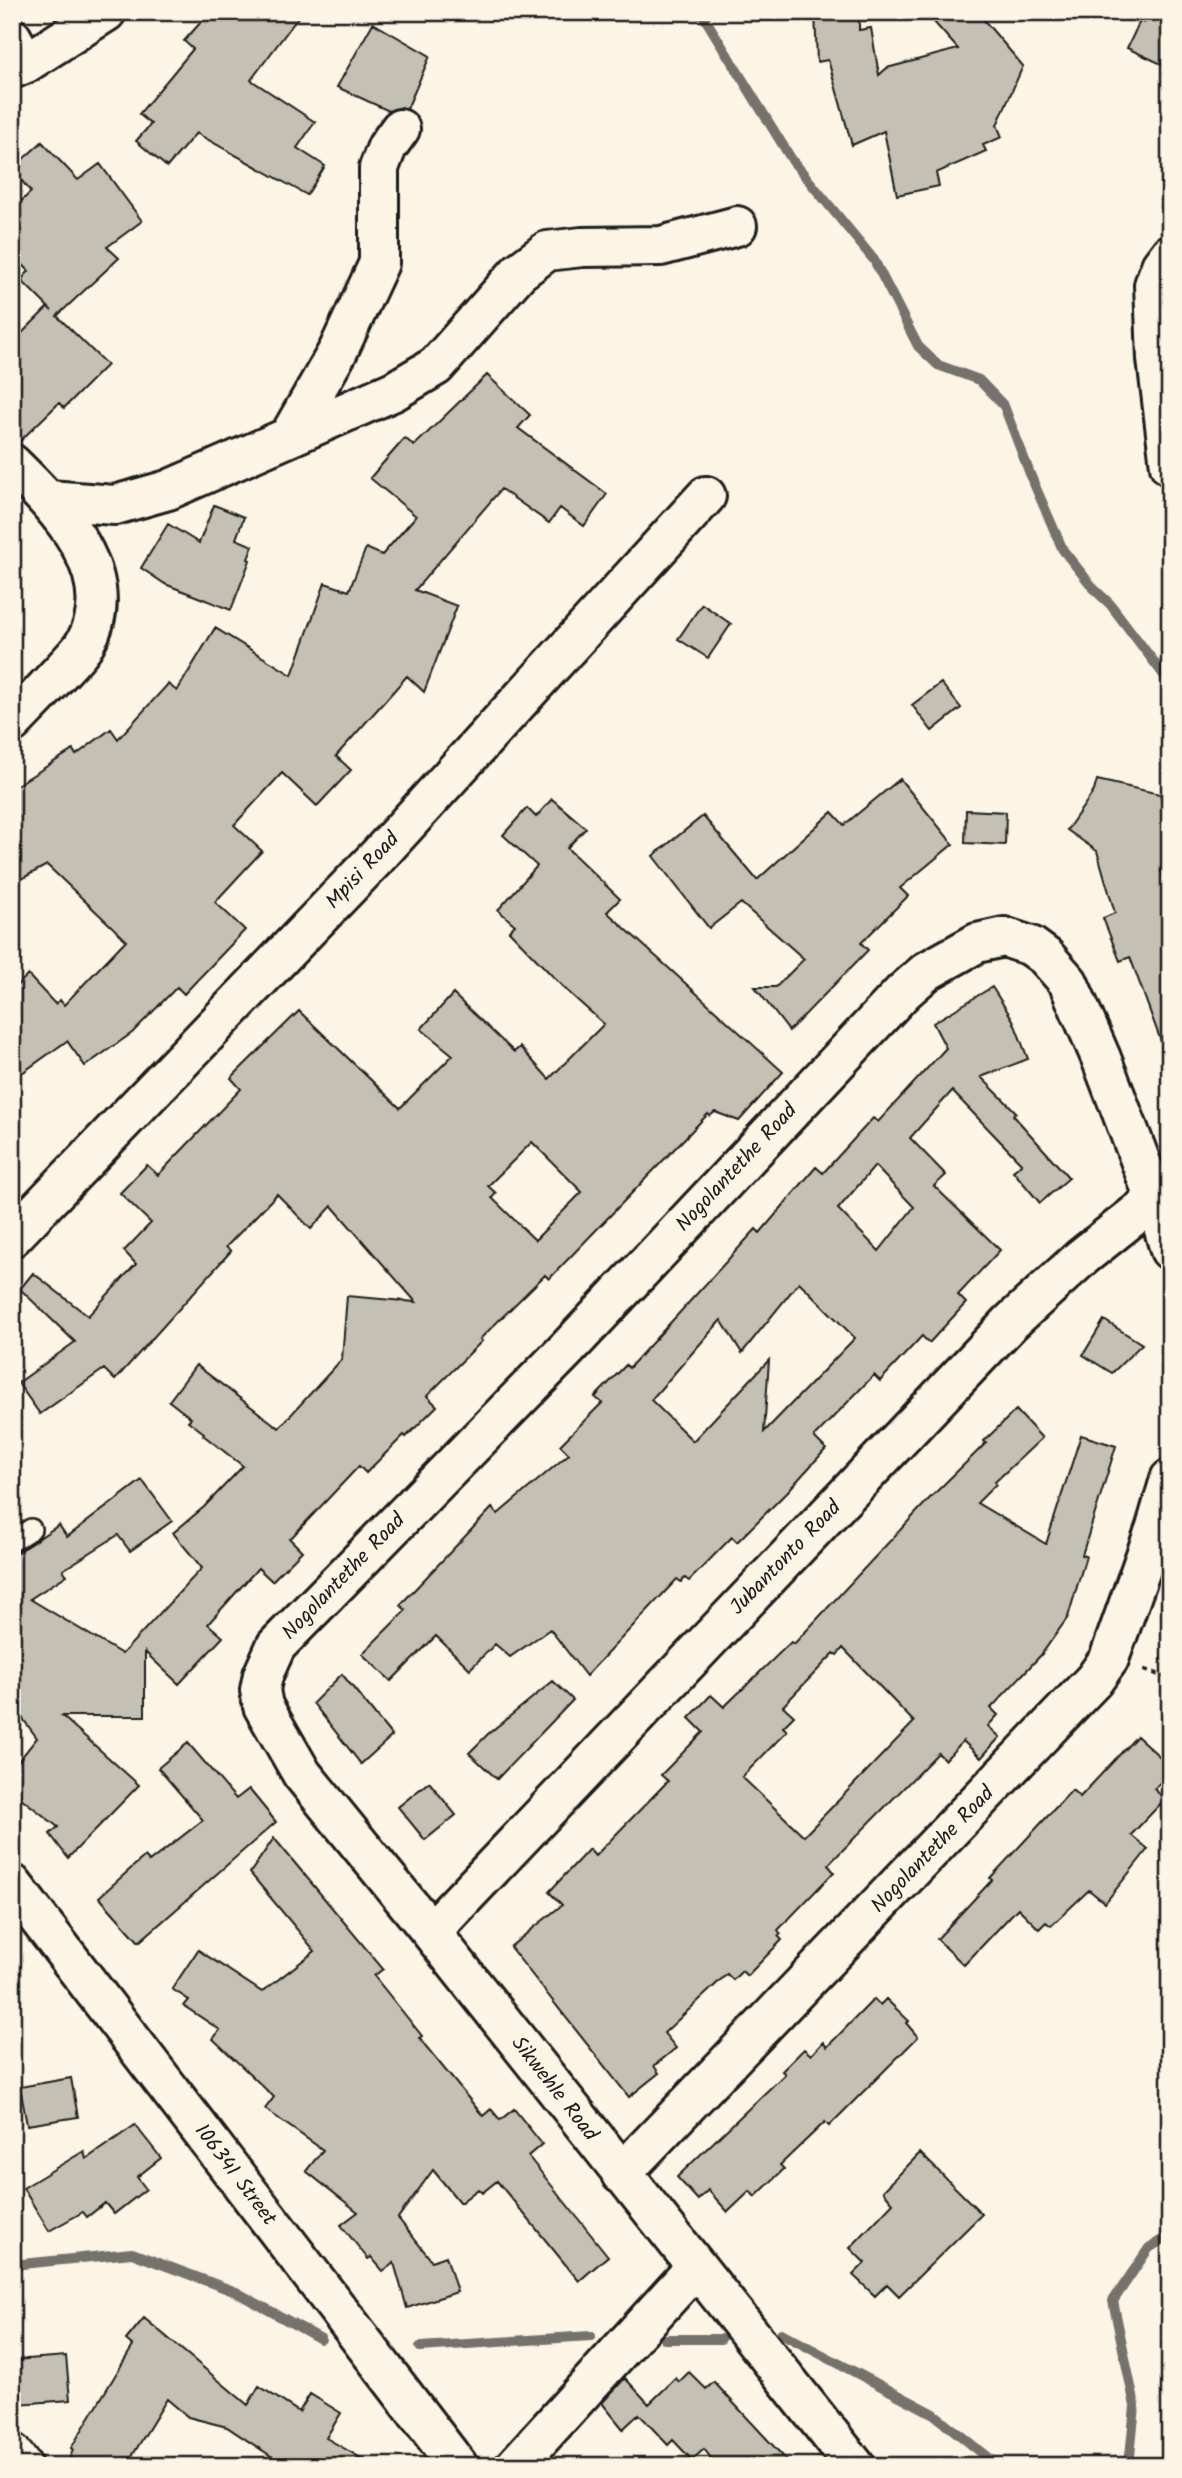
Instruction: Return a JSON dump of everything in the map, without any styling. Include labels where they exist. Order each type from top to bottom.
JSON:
[{"type":"street","points":[[17,57],[106,12]]},
{"type":"street","points":[[290,435],[338,351],[379,263],[379,168],[387,147],[400,129]]},
{"type":"street","points":[[49,500],[115,505],[168,490],[383,396],[436,366],[519,272],[547,251],[582,247],[661,246],[737,226]]},
{"type":"street","points":[[1170,254],[1161,266],[1154,285],[1157,359],[1170,466]]},
{"type":"street","points":[[12,464],[49,500],[71,527],[86,556],[95,583],[96,609],[94,625],[84,646],[12,723]]},
{"type":"street","name":"Mpisi Road","points":[[12,1237],[377,857],[706,496]]},
{"type":"street","name":"Nogolantethe Road","points":[[263,1706],[260,1690],[263,1675],[276,1646],[576,1339],[904,992],[927,971],[953,955],[977,943],[1004,937],[1031,946],[1046,957],[1068,982],[1101,1058],[1155,1199],[1170,1250]]},
{"type":"street","name":"Jubantonto Road","points":[[431,1932],[1011,1322],[1081,1258],[1155,1199]]},
{"type":"street","name":"Nogolantethe Road","points":[[621,2174],[1094,1680],[1109,1659],[1157,1527],[1170,1479]]},
{"type":"street","name":"Sikwehle Road","points":[[263,1706],[302,1774],[431,1932],[855,2466]]},
{"type":"street","name":"106341 Street","points":[[12,1884],[458,2466]]},
{"type":"street","points":[[514,2466],[696,2267]]},
{"type":"street","points":[[12,2453],[22,2466]]},
{"type":"lane","points":[[12,1541],[31,1529]]},
{"type":"building","points":[[210,12],[302,12],[251,80],[315,122],[297,148],[325,166],[307,195],[196,133],[167,167],[136,141],[151,124],[139,114],[193,49],[184,41]]},
{"type":"building","points":[[815,12],[859,12],[859,30],[871,28],[879,75],[887,68],[958,49],[925,12],[977,12],[1023,66],[997,125],[1002,137],[983,145],[986,151],[936,173],[939,186],[897,195],[884,131],[852,145],[828,60],[817,62]]},
{"type":"building","points":[[1149,12],[1170,12],[1170,68],[1127,48],[1140,21],[1144,23]]},
{"type":"building","points":[[373,23],[430,56],[407,109],[402,107],[389,111],[337,87]]},
{"type":"building","points":[[42,142],[78,180],[100,164],[142,221],[107,247],[119,258],[57,316],[107,365],[64,408],[59,403],[18,443],[12,443],[12,343],[48,307],[21,280],[29,271],[12,253],[12,210],[31,192],[12,169]]},
{"type":"building","points":[[487,375],[530,415],[518,428],[607,494],[584,526],[560,508],[549,523],[501,489],[415,590],[457,606],[424,692],[407,676],[336,756],[351,770],[317,806],[282,773],[234,825],[262,851],[215,902],[245,930],[184,994],[177,987],[132,1033],[85,1066],[67,1041],[12,1080],[12,990],[28,975],[55,1004],[60,1000],[64,1005],[126,940],[47,865],[12,884],[12,788],[73,750],[76,755],[111,729],[118,739],[168,684],[177,691],[215,628],[292,675],[325,583],[349,591],[366,548],[382,555],[416,516],[370,478],[405,438],[414,446]]},
{"type":"building","points":[[214,505],[244,517],[236,539],[253,546],[231,610],[165,584],[141,568],[168,524],[199,543]]},
{"type":"building","points":[[702,604],[731,624],[708,658],[678,639]]},
{"type":"building","points":[[941,683],[961,708],[932,731],[912,705]]},
{"type":"building","points":[[900,779],[953,844],[900,888],[908,896],[861,943],[868,950],[789,1031],[755,987],[776,987],[804,959],[741,903],[709,928],[653,856],[703,816],[757,880],[832,812],[844,825]]},
{"type":"building","points":[[1097,780],[1160,794],[1170,818],[1170,860],[1162,863],[1164,870],[1161,871],[1170,897],[1170,1055],[1166,1055],[1130,957],[1120,961],[1103,918],[1115,913],[1097,851],[1067,830],[1094,791]]},
{"type":"building","points":[[552,799],[586,828],[567,848],[620,899],[607,912],[783,1072],[739,1121],[715,1112],[710,1116],[708,1114],[549,1279],[545,1275],[480,1339],[482,1341],[427,1396],[437,1406],[366,1473],[359,1466],[290,1539],[302,1551],[272,1581],[258,1568],[208,1624],[223,1637],[179,1684],[145,1652],[145,1716],[62,1716],[139,1785],[68,1858],[50,1834],[58,1827],[12,1791],[12,1769],[37,1738],[12,1704],[12,1556],[59,1525],[67,1537],[142,1480],[172,1521],[130,1551],[118,1535],[63,1570],[67,1575],[30,1599],[122,1654],[202,1568],[173,1533],[204,1507],[243,1466],[203,1435],[204,1433],[188,1421],[191,1418],[169,1401],[196,1365],[279,1428],[342,1359],[347,1296],[416,1302],[332,1206],[311,1229],[277,1194],[226,1247],[231,1251],[115,1380],[104,1369],[40,1414],[18,1383],[75,1342],[20,1289],[33,1273],[88,1316],[136,1264],[124,1251],[151,1223],[120,1193],[147,1165],[158,1175],[241,1089],[231,1078],[299,1011],[400,1108],[453,1055],[421,1029],[453,994],[514,1052],[520,1047],[549,1079],[604,1024],[565,989],[509,931],[515,925],[498,910],[537,866],[503,835],[527,808],[536,817]],"holes":[[[532,1142],[582,1192],[535,1240],[492,1198],[496,1193],[488,1186]]]},
{"type":"building","points":[[966,810],[1006,812],[1005,845],[965,843]]},
{"type":"building","points":[[992,987],[1013,1020],[1028,1059],[981,1077],[1016,1112],[1013,1115],[1069,1178],[1040,1203],[1013,1171],[1022,1164],[952,1091],[910,1138],[946,1175],[934,1186],[1000,1250],[958,1295],[966,1303],[929,1343],[922,1336],[880,1381],[874,1375],[814,1437],[826,1449],[787,1492],[737,1542],[732,1537],[689,1581],[685,1578],[681,1582],[677,1579],[586,1676],[550,1629],[510,1657],[495,1644],[470,1669],[436,1636],[391,1681],[362,1654],[406,1610],[400,1605],[492,1508],[498,1514],[569,1454],[560,1445],[602,1403],[595,1397],[626,1365],[629,1368],[756,1229],[760,1233],[816,1167],[823,1173],[873,1118],[878,1122],[946,1048],[933,1023]],"holes":[[[875,1166],[914,1207],[879,1251],[838,1209]],[[799,1282],[855,1338],[764,1432],[769,1360],[693,1441],[651,1400],[721,1320],[742,1353]]]},
{"type":"building","points":[[1104,1320],[1142,1344],[1112,1373],[1083,1355]]},
{"type":"building","points":[[1016,1410],[1042,1438],[995,1482],[977,1503],[1046,1544],[1081,1435],[1116,1446],[1082,1555],[1086,1556],[1068,1617],[1041,1655],[991,1708],[998,1715],[988,1726],[1000,1737],[981,1758],[963,1741],[945,1760],[938,1753],[828,1865],[834,1872],[778,1930],[781,1934],[778,1936],[782,1940],[747,1976],[742,1971],[733,1980],[727,1974],[664,2033],[676,2048],[654,2066],[659,2073],[629,2097],[510,1947],[562,1905],[549,1892],[589,1849],[595,1856],[668,1781],[661,1775],[703,1732],[689,1718],[711,1695],[724,1707],[791,1642],[794,1644],[929,1499],[986,1443],[984,1441]],"holes":[[[843,1648],[914,1722],[804,1836],[742,1777],[787,1731],[783,1727],[794,1716],[783,1706],[834,1653],[837,1655]]]},
{"type":"building","points":[[342,1674],[392,1736],[361,1764],[313,1703]]},
{"type":"building","points":[[553,1681],[573,1700],[497,1779],[469,1753]]},
{"type":"building","points":[[1137,1736],[1170,1766],[1170,1772],[1154,1789],[1165,1799],[1131,1835],[1148,1849],[1105,1903],[1089,1890],[1051,1926],[1046,1922],[1039,1929],[1018,1908],[964,1965],[937,1939],[1072,1790],[1080,1797]]},
{"type":"building","points":[[188,1743],[236,1799],[249,1789],[276,1822],[139,1942],[99,1897],[145,1856],[149,1862],[203,1820],[158,1768]]},
{"type":"building","points":[[429,1782],[456,1815],[425,1840],[398,1807]]},
{"type":"building","points":[[274,1838],[383,1969],[374,1976],[422,2036],[419,2038],[483,2116],[491,2109],[500,2120],[514,2109],[542,2144],[528,2156],[608,2256],[579,2281],[497,2181],[482,2193],[478,2189],[460,2203],[433,2170],[398,2218],[432,2261],[446,2256],[457,2292],[407,2308],[394,2263],[383,2271],[371,2257],[368,2259],[341,2225],[358,2212],[306,2171],[323,2150],[265,2109],[274,2097],[213,2039],[220,2030],[184,2006],[189,2000],[172,1989],[198,1950],[262,1992],[315,1951],[250,1873]]},
{"type":"building","points":[[874,1999],[880,2005],[886,1999],[909,2021],[906,2023],[918,2037],[829,2126],[825,2122],[780,2165],[784,2169],[755,2197],[750,2191],[728,2212],[708,2190],[698,2200],[677,2177],[785,2074],[782,2071],[804,2049],[811,2055],[823,2042],[827,2047]]},
{"type":"building","points":[[71,2078],[78,2117],[27,2125],[20,2087]]},
{"type":"building","points":[[135,2125],[161,2158],[137,2177],[146,2189],[114,2214],[105,2203],[87,2217],[83,2212],[49,2231],[23,2188],[84,2151],[86,2159]]},
{"type":"building","points":[[920,2153],[982,2214],[899,2296],[887,2284],[875,2296],[853,2275],[865,2263],[850,2248],[893,2203],[883,2191]]},
{"type":"building","points":[[144,2318],[248,2405],[259,2386],[299,2412],[310,2394],[341,2413],[326,2438],[375,2466],[286,2466],[227,2427],[188,2417],[167,2399],[126,2466],[84,2466],[70,2457],[73,2450],[71,2448],[133,2346],[126,2340]]},
{"type":"building","points":[[66,2356],[70,2400],[18,2404],[14,2360]]},
{"type":"building","points":[[689,2372],[706,2389],[714,2382],[792,2466],[717,2466],[704,2449],[692,2460],[673,2440],[668,2445],[639,2414],[623,2429],[602,2403],[625,2378],[649,2404],[676,2378],[679,2382]]},
{"type":"waterway","points":[[701,12],[792,160],[874,260],[918,346],[938,365],[979,380],[1004,406],[1063,550],[1095,590],[1110,604],[1170,683]]},
{"type":"waterway","points":[[1129,2466],[1135,2406],[1113,2301],[1149,2248],[1170,2235]]},
{"type":"waterway","points":[[12,2265],[132,2253],[236,2292],[321,2339]]},
{"type":"waterway","points":[[781,2333],[934,2414],[998,2466]]},
{"type":"waterway","points":[[420,2347],[591,2336]]},
{"type":"waterway","points":[[664,2339],[721,2339]]}]
